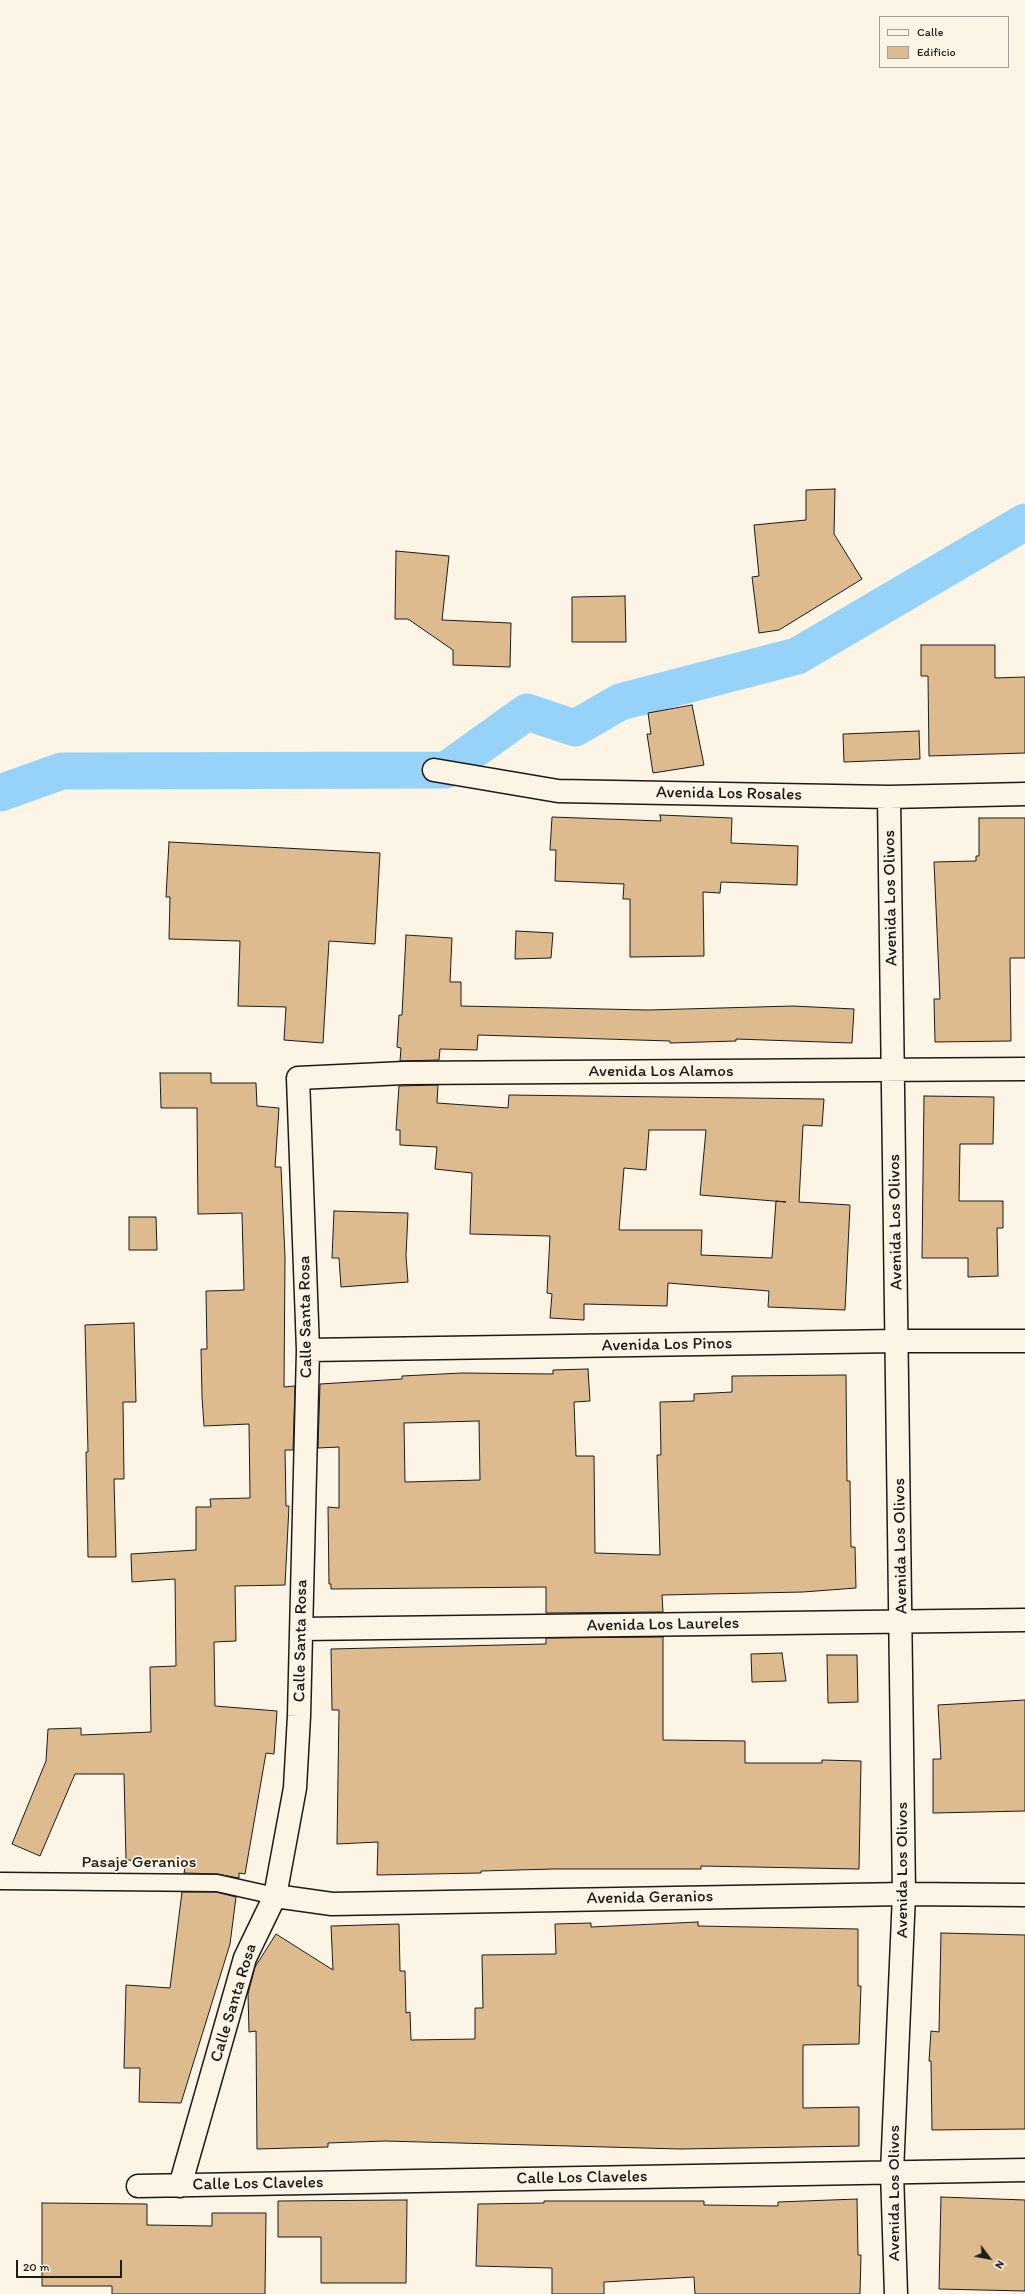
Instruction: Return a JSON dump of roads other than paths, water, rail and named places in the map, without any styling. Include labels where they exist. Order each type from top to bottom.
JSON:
[{"type":"street","name":"Avenida Los Rosales","points":[[434,770],[558,791],[890,797],[1025,794]]},
{"type":"street","name":"Avenida Los Olivos","points":[[890,797],[902,1622],[904,1894],[892,2172],[896,2294]]},
{"type":"street","name":"Avenida Los Alamos","points":[[298,1078],[404,1073],[894,1072],[1025,1069]]},
{"type":"street","name":"Calle Santa Rosa","points":[[180,2186],[245,1958],[275,1896],[295,1788],[302,1629],[308,1350],[298,1078]]},
{"type":"street","name":"Avenida Los Pinos","points":[[308,1350],[898,1341],[1025,1341]]},
{"type":"street","name":"Avenida Los Laureles","points":[[302,1629],[1025,1620]]},
{"type":"street","name":"Avenida Geranios","points":[[275,1896],[332,1904],[904,1894],[1025,1895]]},
{"type":"street","name":"Calle Los Claveles","points":[[138,2186],[1025,2170]]},
{"type":"lane","name":"Pasaje Geranios","points":[[0,1881],[217,1883],[275,1896]]},
{"type":"waterway","points":[[0,793],[62,771],[446,770],[527,712],[575,728],[620,702],[797,656],[1025,522]]}]
